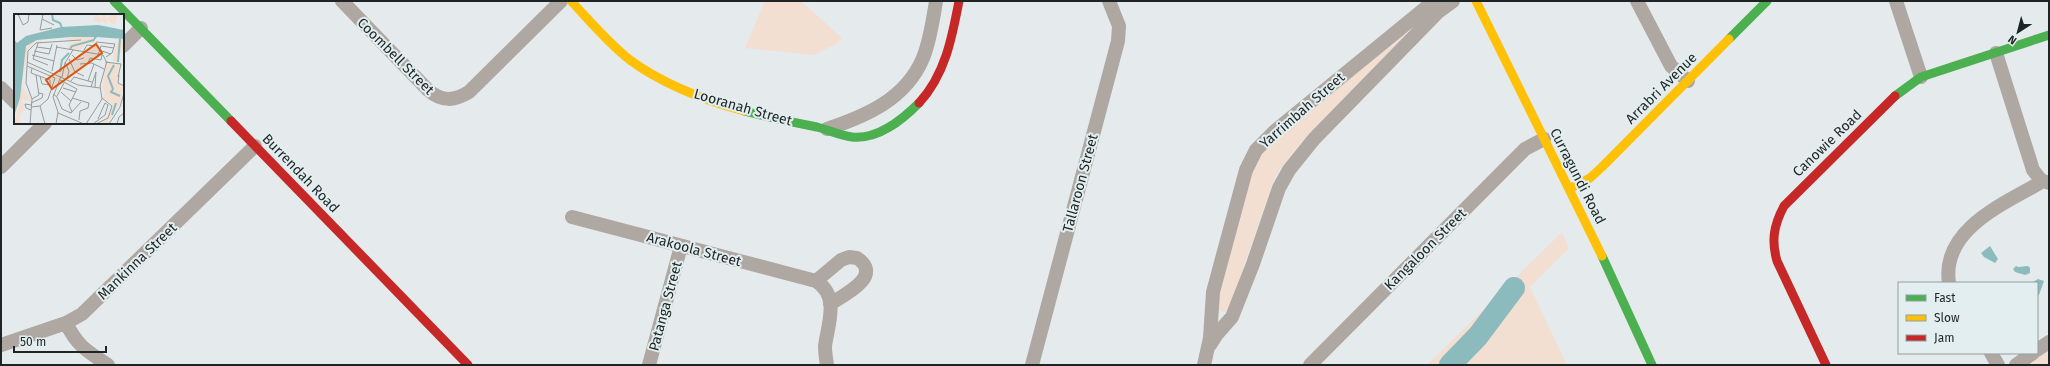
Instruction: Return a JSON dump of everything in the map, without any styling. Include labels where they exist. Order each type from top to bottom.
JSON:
[{"type":"street","name":"Burrendah Road","points":[[114,1],[468,365]]},
{"type":"street","name":"Coombell Street","points":[[342,1],[428,90],[439,98],[449,100],[459,98],[468,92],[561,1]]},
{"type":"street","name":"Looranah Street","points":[[571,1],[608,41],[630,59],[654,75],[692,93],[724,105],[793,123],[827,129],[855,139],[882,130],[906,115],[923,98],[942,68],[959,1]]},
{"type":"street","points":[[827,129],[872,112],[891,99],[911,79],[923,58],[936,1]]},
{"type":"street","name":"Tallaroon Street","points":[[1032,365],[1118,41],[1119,26],[1109,1]]},
{"type":"street","name":"Yarrimbah Street","points":[[1204,365],[1208,349],[1213,292],[1246,170],[1256,150],[1275,131],[1434,1]]},
{"type":"street","name":"Yarrimbah Street","points":[[1208,349],[1215,336],[1232,317],[1253,264],[1279,188],[1289,170],[1314,140],[1438,12],[1453,1]]},
{"type":"street","name":"Curragundi Road","points":[[1476,1],[1568,189],[1594,238],[1652,365]]},
{"type":"street","points":[[1637,1],[1671,66],[1688,81]]},
{"type":"street","name":"Arrabri Avenue","points":[[1568,189],[1590,178],[1602,167],[1767,1]]},
{"type":"street","points":[[1896,1],[1921,77]]},
{"type":"street","points":[[124,45],[141,28]]},
{"type":"street","name":"Canowie Road","points":[[1826,365],[1777,262],[1772,245],[1776,222],[1784,206],[1794,194],[1895,96],[1921,77],[2049,36]]},
{"type":"street","points":[[1949,282],[1950,262],[1955,248],[1972,225],[1981,217],[2045,181],[2033,170],[1996,53]]},
{"type":"street","points":[[1,88],[14,101]]},
{"type":"street","points":[[1,167],[41,125]]},
{"type":"street","name":"Kangaloon Street","points":[[1310,365],[1517,157],[1525,150],[1544,139]]},
{"type":"street","name":"Mankinna Street","points":[[1,345],[66,323],[89,308],[255,146]]},
{"type":"street","name":"Arakoola Street","points":[[572,217],[816,281]]},
{"type":"street","name":"Patanga Street","points":[[649,365],[682,246]]},
{"type":"street","points":[[826,365],[825,348],[831,316],[830,304],[825,289],[816,281],[847,258],[857,258],[864,264],[866,272],[862,282],[830,304]]},
{"type":"street","points":[[66,323],[75,340],[81,346],[108,365]]},
{"type":"street","points":[[2038,349],[2049,342]]},
{"type":"street","points":[[1992,354],[1998,365]]},
{"type":"street","points":[[2016,365],[2032,354]]},
{"type":"shaded area","points":[[765,1],[801,1],[842,38],[836,44],[813,55],[745,48]]},
{"type":"shaded area","points":[[1406,33],[1404,37],[1300,144],[1280,169],[1273,182],[1231,304],[1226,312],[1219,311],[1219,298],[1252,171],[1263,148]]},
{"type":"shaded area","points":[[1562,232],[1569,248],[1530,287],[1567,365],[1427,365]]},
{"type":"shaded area","points":[[2049,351],[2049,365],[2026,365]]},
{"type":"water","points":[[1990,246],[1998,259],[1995,263],[1984,257],[1981,253]]},
{"type":"water","points":[[2016,266],[2028,266],[2030,268],[2030,273],[2025,275],[2015,272],[2013,269]]},
{"type":"water","points":[[2038,279],[2044,281],[2039,295],[2038,282],[2033,282]]},
{"type":"waterway","points":[[1450,365],[1478,336],[1514,288]]},
{"type":"traffic: fast","points":[[114,1],[231,121]]},
{"type":"traffic: fast","points":[[1729,39],[1767,1]]},
{"type":"traffic: fast","points":[[1895,96],[1921,77],[2049,35]]},
{"type":"traffic: fast","points":[[744,111],[817,127],[852,137],[862,137],[889,128],[919,103]]},
{"type":"traffic: fast","points":[[1602,256],[1652,365]]},
{"type":"traffic: slow","points":[[571,1],[599,32],[630,60],[643,69],[670,84],[699,97],[744,111]]},
{"type":"traffic: slow","points":[[1476,1],[1602,256]]},
{"type":"traffic: slow","points":[[1569,189],[1590,178],[1602,167],[1729,39]]},
{"type":"traffic: jam","points":[[919,103],[928,92],[941,68],[950,42],[959,1]]},
{"type":"traffic: jam","points":[[1826,365],[1777,261],[1774,246],[1774,233],[1784,206],[1895,96]]},
{"type":"traffic: jam","points":[[231,121],[468,365]]}]
